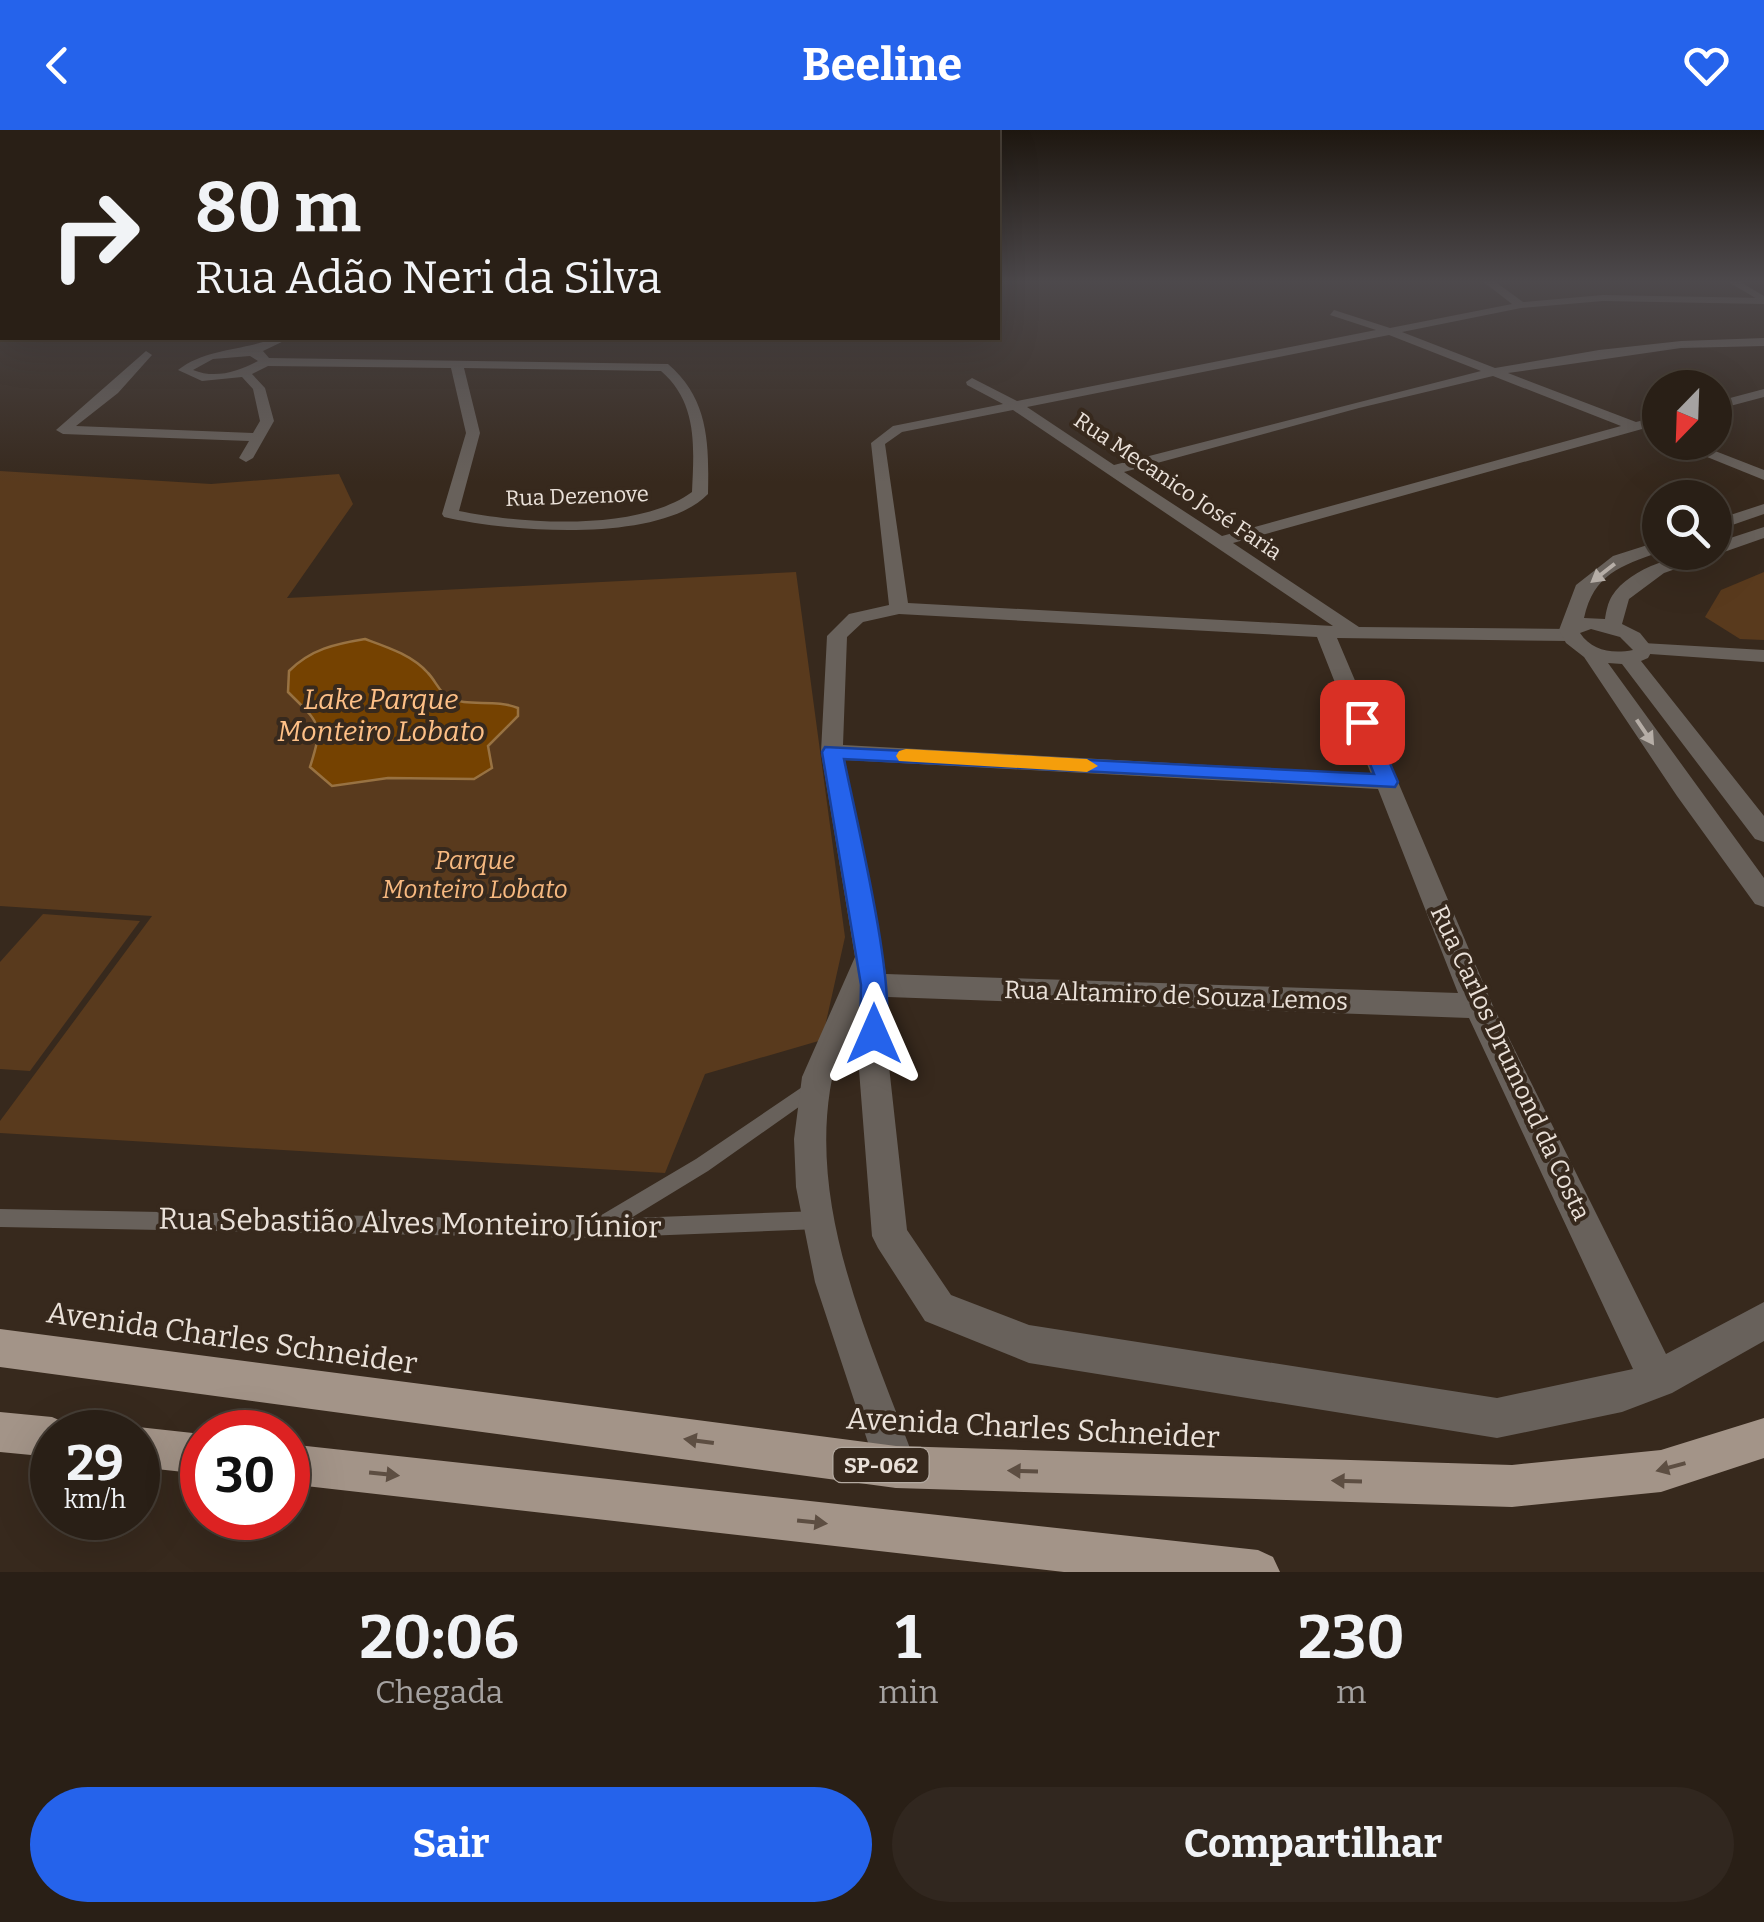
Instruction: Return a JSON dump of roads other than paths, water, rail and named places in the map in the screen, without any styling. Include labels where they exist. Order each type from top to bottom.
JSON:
[{"type":"main road","name":"Avenida Charles Schneider","points":[[0,1348],[896,1467],[1512,1486],[1661,1471],[1764,1438]]},
{"type":"main road","points":[[0,1432],[30,1435]]},
{"type":"main road","points":[[310,1466],[1258,1572]]},
{"type":"street","points":[[243,352],[260,354],[264,362],[244,372],[211,378],[184,370],[196,360],[257,347]]},
{"type":"street","points":[[899,608],[878,443],[898,429],[1314,347]]},
{"type":"street","points":[[1429,347],[1642,430]]},
{"type":"street","points":[[1113,470],[1491,373],[1642,347]]},
{"type":"street","points":[[146,355],[128,376],[62,430],[258,436]]},
{"type":"street","name":"Rua Dezenove","points":[[264,362],[664,367],[698,408],[700,494],[690,506],[666,515],[637,519],[508,525],[450,514],[474,434],[457,366]]},
{"type":"street","points":[[244,372],[259,388],[267,422],[246,458]]},
{"type":"street","name":"Rua Mecanico José Faria","points":[[972,382],[1016,406],[1356,633]]},
{"type":"street","points":[[1732,401],[1764,393]]},
{"type":"street","points":[[1221,542],[1642,425]]},
{"type":"street","points":[[1724,460],[1764,475]]},
{"type":"street","points":[[1732,520],[1764,509]]},
{"type":"street","points":[[1732,543],[1764,532]]},
{"type":"street","points":[[1571,630],[1582,589],[1620,560],[1642,552]]},
{"type":"street","points":[[1612,627],[1620,597],[1657,570]]},
{"type":"street","points":[[1764,833],[1635,654],[1634,637],[1612,627],[1589,623],[1571,630],[1356,633],[899,608],[856,618],[837,636],[832,752],[871,971],[873,1057],[890,1236],[938,1308],[1028,1344],[1498,1418],[1622,1392],[1658,1379],[1764,1322]]},
{"type":"street","points":[[1571,630],[1590,651],[1685,791],[1764,897]]},
{"type":"street","name":"Rua Carlos Drumond da Costa","points":[[1325,632],[1478,1006],[1658,1379]]},
{"type":"street","points":[[1590,651],[1764,656]]},
{"type":"street","points":[[832,752],[1387,782]]},
{"type":"street","points":[[871,971],[815,1086],[809,1148],[836,1293],[896,1467]]},
{"type":"street","name":"Rua Altamiro de Souza Lemos","points":[[871,971],[1478,1006]]},
{"type":"lane","points":[[594,1229],[702,1164],[815,1086]]},
{"type":"lane","name":"Rua Sebastião Alves Monteiro Júnior","points":[[4,1223],[594,1229],[820,1220]]},
{"type":"water","name":"Lake Parque Monteiro Lobato","points":[[365,639],[414,661],[448,697],[518,708],[518,716],[488,746],[492,768],[474,779],[388,778],[332,786],[310,767],[318,732],[313,718],[288,692],[289,671],[324,649]]},
{"type":"park label","name":"Parque Monteiro Lobato","points":[[475,876]]}]
